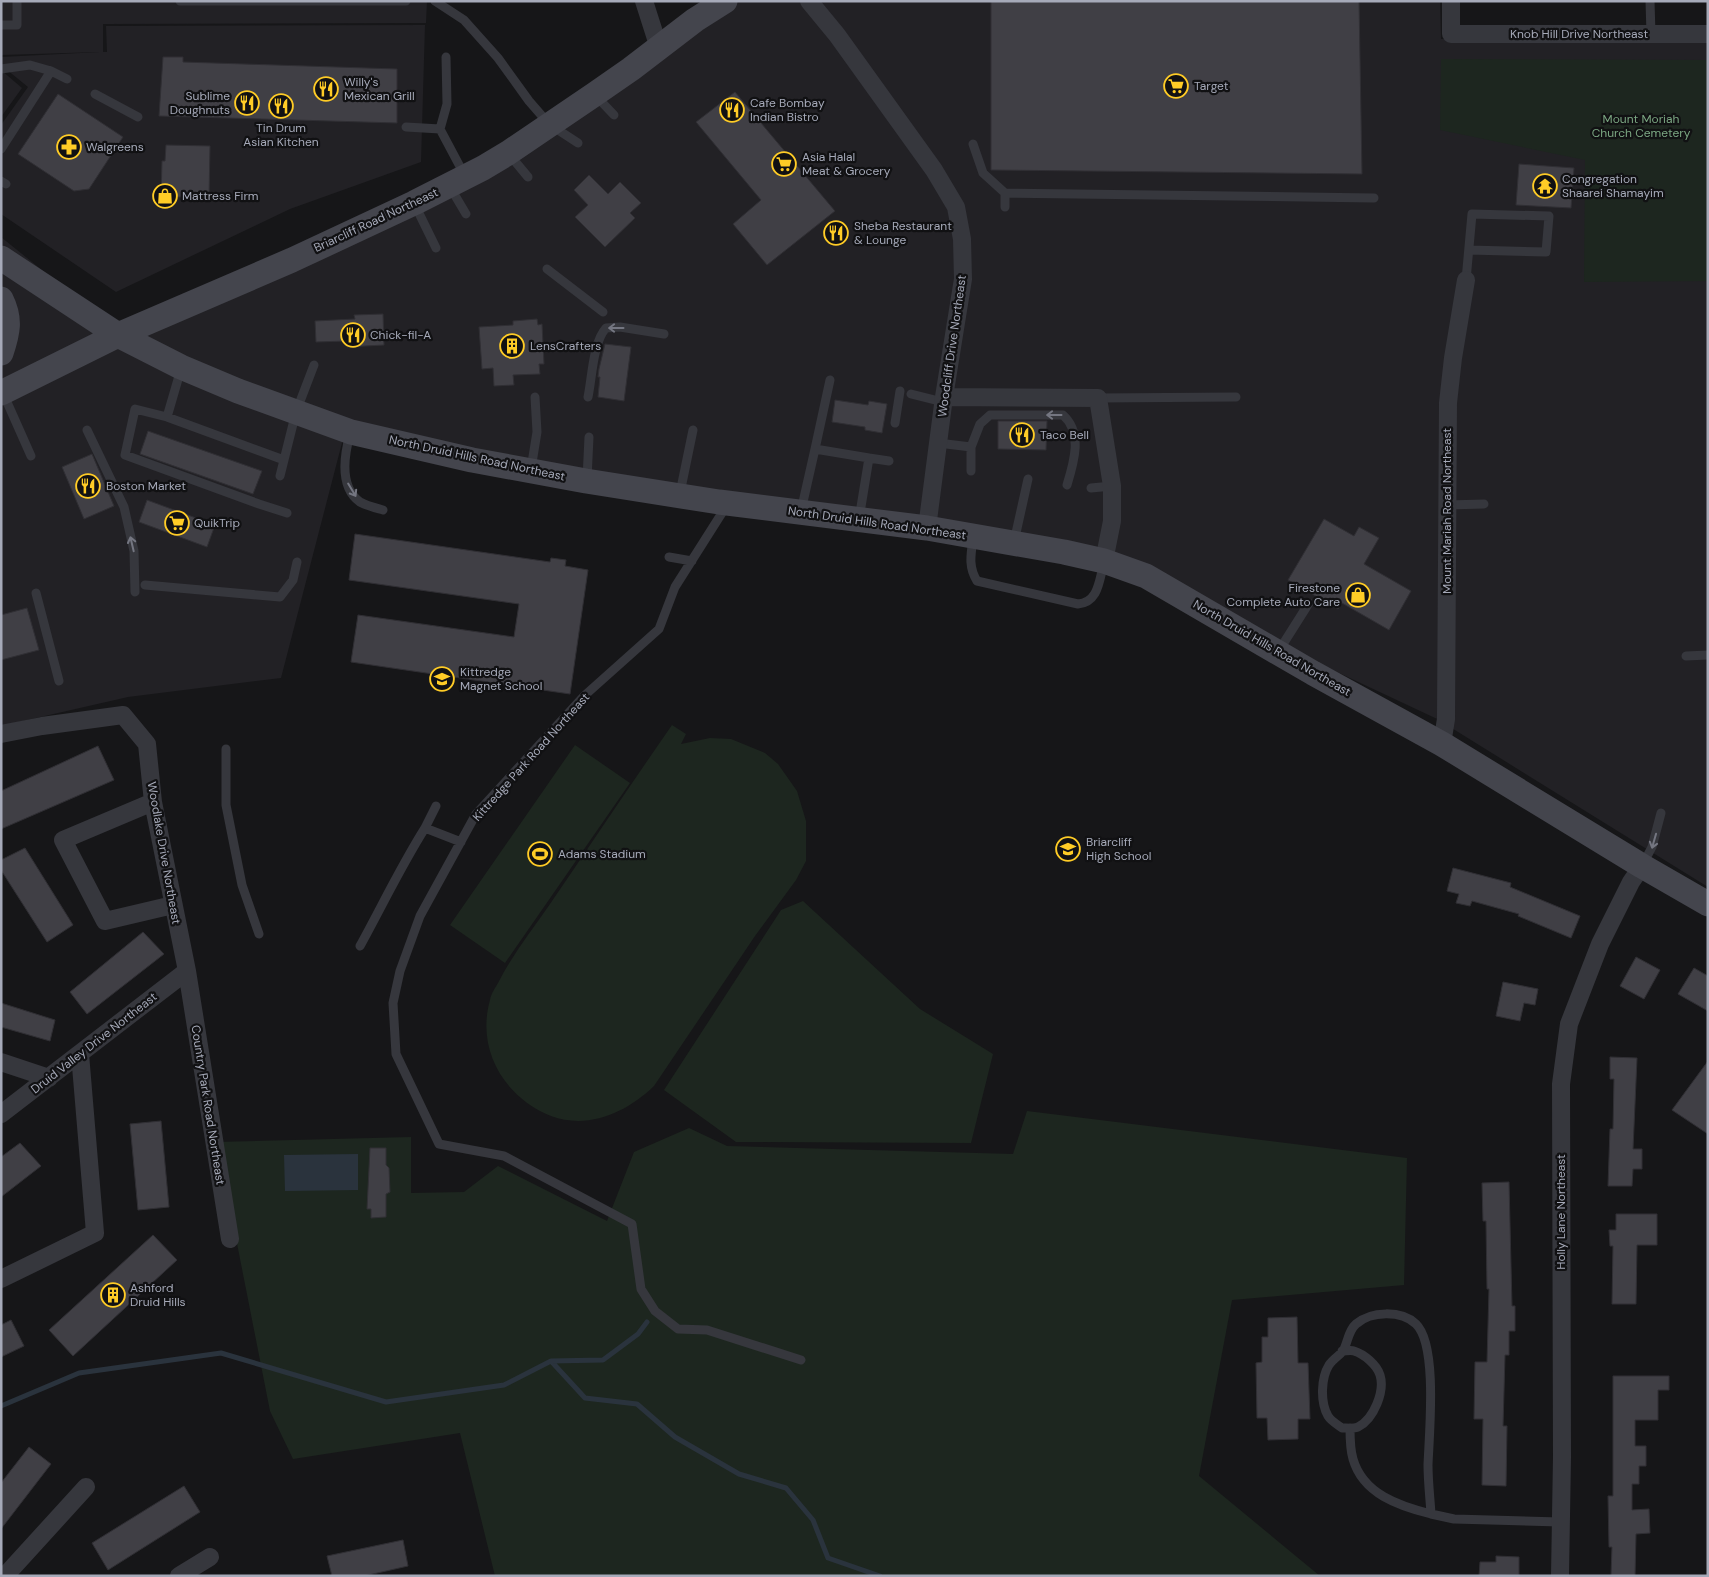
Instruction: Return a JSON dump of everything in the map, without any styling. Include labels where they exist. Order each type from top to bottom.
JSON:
[{"type":"main road","name":"Briarcliff Road Northeast","points":[[2,393],[118,335],[254,278],[457,181],[508,153],[595,94],[695,20],[725,1]]},
{"type":"main road","name":"North Druid Hills Road Northeast","points":[[1,258],[118,335],[181,367],[238,391],[296,412],[348,442],[472,460],[680,496],[927,528],[1104,561],[1146,576],[1442,744],[1708,904]]},
{"type":"main road","points":[[1,299],[7,312],[6,338],[1,353]]},
{"type":"street","points":[[644,1],[659,48]]},
{"type":"street","name":"Woodcliff Drive Northeast","points":[[809,1],[934,170],[956,207],[962,239],[963,279],[927,528]]},
{"type":"street","name":"Knob Hill Drive Northeast","points":[[1452,1],[1451,34],[1708,34]]},
{"type":"street","name":"Mount Mariah Road Northeast","points":[[1442,744],[1446,719],[1448,403],[1466,280]]},
{"type":"street","points":[[944,400],[1098,398],[1112,486],[1112,521],[1104,561]]},
{"type":"street","name":"Woodlake Drive Northeast","points":[[1,734],[42,726],[123,715],[147,744],[152,802],[187,971]]},
{"type":"street","points":[[152,802],[64,840],[105,921],[173,905]]},
{"type":"street","name":"Holly Lane Northeast","points":[[1560,1576],[1562,1457],[1560,1084],[1569,1024],[1600,944],[1631,882],[1642,866]]},
{"type":"street","name":"Druid Valley Drive Northeast","points":[[1,1114],[187,971]]},
{"type":"street","name":"Country Park Road Northeast","points":[[187,971],[230,1239]]},
{"type":"street","points":[[1,1279],[95,1233],[80,1054]]},
{"type":"street","points":[[1,1062],[49,1078]]},
{"type":"street","points":[[5,1576],[86,1486]]},
{"type":"street","points":[[179,1576],[210,1557]]},
{"type":"lane","points":[[1,25],[18,25],[17,1]]},
{"type":"lane","points":[[180,1],[406,1]]},
{"type":"lane","points":[[435,1],[464,20],[498,58],[529,101],[549,124],[578,143]]},
{"type":"lane","points":[[1650,1],[1651,34]]},
{"type":"lane","points":[[446,57],[447,104],[440,129],[466,214]]},
{"type":"lane","points":[[1,69],[30,65],[51,71],[68,80]]},
{"type":"lane","points":[[1,149],[51,71]]},
{"type":"lane","points":[[95,94],[138,117]]},
{"type":"lane","points":[[595,94],[614,115]]},
{"type":"lane","points":[[406,127],[440,129]]},
{"type":"lane","points":[[973,144],[983,173],[1005,192],[1374,198]]},
{"type":"lane","points":[[508,153],[528,177]]},
{"type":"lane","points":[[1005,192],[1005,208]]},
{"type":"lane","points":[[414,203],[436,248]]},
{"type":"lane","points":[[1466,280],[1472,214],[1549,216],[1546,252],[1469,250]]},
{"type":"lane","points":[[547,269],[603,312]]},
{"type":"lane","points":[[588,398],[598,342],[606,328],[620,327],[664,334]]},
{"type":"lane","points":[[280,476],[296,412],[314,365]]},
{"type":"lane","points":[[167,417],[181,367]]},
{"type":"lane","points":[[800,512],[830,380]]},
{"type":"lane","points":[[895,423],[900,391]]},
{"type":"lane","points":[[2,393],[31,456]]},
{"type":"lane","points":[[911,394],[944,400]]},
{"type":"lane","points":[[530,470],[537,432],[535,397]]},
{"type":"lane","points":[[1098,398],[1236,397]]},
{"type":"lane","points":[[284,460],[167,417],[135,409],[125,456],[287,513]]},
{"type":"lane","points":[[971,471],[971,448],[980,424],[990,415],[1063,415],[1070,421],[1074,429],[1074,463],[1068,485]]},
{"type":"lane","points":[[87,430],[124,507],[134,551],[135,592]]},
{"type":"lane","points":[[680,496],[693,430]]},
{"type":"lane","points":[[586,481],[589,437]]},
{"type":"lane","points":[[348,442],[346,480],[352,494],[361,502],[383,510]]},
{"type":"lane","points":[[938,443],[971,448]]},
{"type":"lane","points":[[815,449],[889,461]]},
{"type":"lane","points":[[859,519],[869,458]]},
{"type":"lane","points":[[1014,543],[1028,479]]},
{"type":"lane","points":[[1092,488],[1112,486]]},
{"type":"lane","name":"Kittredge Park Road Northeast","points":[[728,503],[675,587],[659,630],[584,696],[476,814],[420,916],[400,971],[394,1003],[396,1054],[439,1144],[504,1156],[632,1224],[641,1289],[655,1311],[678,1329],[707,1330],[801,1360]]},
{"type":"lane","points":[[1448,505],[1484,504]]},
{"type":"lane","points":[[973,536],[970,562],[972,572],[977,581],[1078,604],[1086,603],[1092,599],[1104,561]]},
{"type":"lane","points":[[669,557],[692,561]]},
{"type":"lane","points":[[145,584],[280,597],[293,580],[297,562]]},
{"type":"lane","points":[[36,593],[59,681]]},
{"type":"lane","points":[[1278,652],[1309,603]]},
{"type":"lane","points":[[1686,656],[1708,656]]},
{"type":"lane","points":[[226,749],[226,805],[242,885],[259,934]]},
{"type":"lane","points":[[360,946],[436,806]]},
{"type":"lane","points":[[1642,866],[1652,847],[1661,813]]},
{"type":"lane","points":[[425,828],[461,842]]},
{"type":"lane","points":[[1342,1351],[1354,1351],[1363,1356],[1372,1362],[1380,1375],[1378,1403],[1370,1417],[1358,1427],[1342,1428],[1328,1417],[1323,1402],[1324,1381],[1330,1364],[1342,1351],[1349,1335],[1356,1325],[1369,1316],[1401,1315],[1416,1324],[1423,1333],[1429,1360],[1431,1434],[1428,1466],[1431,1514]]},
{"type":"lane","points":[[1350,1428],[1353,1459],[1362,1480],[1383,1497],[1406,1508],[1463,1519],[1560,1522]]},
{"type":"shaded area","points":[[1,1],[427,1],[426,23],[103,24],[103,52],[107,52],[106,26],[425,25],[421,162],[290,209],[116,292],[1,214],[1,125],[28,87],[1,65],[1,57],[100,52],[1,55]]},
{"type":"shaded area","points":[[719,1],[1440,1],[1441,39],[1708,39],[1708,887],[1450,727],[1450,725],[1126,573],[343,439],[281,678],[128,697],[1,726],[1,237],[125,337],[423,196]]},
{"type":"shaded area","points":[[1,70],[22,88],[1,117]]},
{"type":"shaded area","points":[[358,1154],[358,1190],[285,1191],[284,1155]]},
{"type":"green space","name":"Mount Moriah Church Cemetery","points":[[1441,59],[1708,60],[1708,281],[1584,282],[1585,160],[1440,130]]},
{"type":"green space","points":[[672,725],[686,734],[681,744],[710,738],[731,739],[765,753],[778,764],[797,791],[806,821],[806,861],[796,880],[755,936],[654,1086],[632,1104],[607,1116],[579,1121],[551,1116],[534,1108],[520,1097],[507,1084],[498,1070],[491,1054],[487,1037],[487,1019],[493,991],[516,953]]},
{"type":"green space","name":"Adams Stadium","points":[[575,745],[630,783],[505,963],[450,925]]},
{"type":"green space","points":[[803,901],[920,1009],[993,1054],[971,1143],[736,1142],[664,1090],[781,910]]},
{"type":"green space","points":[[1027,1111],[1407,1158],[1404,1285],[1232,1300],[1199,1476],[1320,1576],[495,1576],[460,1433],[293,1459],[270,1411],[217,1142],[411,1137],[411,1193],[464,1192],[498,1166],[607,1221],[634,1152],[689,1128],[727,1146],[1013,1154]]},
{"type":"building","name":"Target","points":[[991,1],[1359,1],[1362,174],[991,170]]},
{"type":"building","points":[[163,57],[183,57],[183,62],[397,69],[397,123],[159,116]]},
{"type":"building","points":[[735,92],[835,211],[767,265],[733,224],[761,200],[696,122]]},
{"type":"building","points":[[58,94],[123,137],[89,189],[74,191],[18,154]]},
{"type":"building","points":[[166,145],[210,146],[209,197],[161,197],[162,161],[165,161]]},
{"type":"building","name":"Congregation Shaarei Shamayim","points":[[1519,164],[1574,168],[1571,208],[1516,205]]},
{"type":"building","points":[[589,175],[608,194],[620,182],[641,203],[630,213],[635,218],[605,247],[575,217],[588,205],[574,190]]},
{"type":"building","points":[[383,314],[384,345],[347,347],[346,341],[316,342],[315,321],[355,319],[354,315]]},
{"type":"building","name":"LensCrafters","points":[[537,319],[538,325],[542,324],[544,364],[539,364],[540,374],[513,375],[514,385],[494,386],[493,368],[482,369],[479,327],[513,325],[513,321]]},
{"type":"building","points":[[605,344],[631,347],[624,401],[598,397],[599,369]]},
{"type":"building","points":[[835,400],[868,405],[869,401],[887,404],[882,433],[865,430],[865,427],[832,422]]},
{"type":"building","name":"Taco Bell","points":[[998,421],[1047,421],[1046,450],[998,449]]},
{"type":"building","points":[[148,431],[262,471],[253,494],[140,454]]},
{"type":"building","name":"Boston Market","points":[[92,454],[114,506],[84,519],[62,467]]},
{"type":"building","name":"QuikTrip","points":[[147,500],[215,525],[207,547],[139,522]]},
{"type":"building","points":[[1324,519],[1354,536],[1359,527],[1379,538],[1364,564],[1411,591],[1389,630],[1342,603],[1338,609],[1288,580]]},
{"type":"building","points":[[355,534],[550,562],[551,558],[566,560],[565,566],[588,570],[570,694],[351,662],[358,615],[514,637],[519,604],[349,580]]},
{"type":"building","points":[[27,608],[39,650],[1,660],[1,615]]},
{"type":"building","points":[[98,746],[114,780],[1,829],[1,791]]},
{"type":"building","points":[[25,848],[73,925],[47,942],[1,870],[1,860]]},
{"type":"building","points":[[1453,868],[1511,883],[1510,887],[1580,916],[1571,938],[1518,916],[1519,914],[1472,901],[1470,906],[1456,903],[1459,894],[1447,891]]},
{"type":"building","points":[[143,932],[164,954],[87,1014],[70,992]]},
{"type":"building","points":[[1636,957],[1660,970],[1644,999],[1620,986]]},
{"type":"building","points":[[1694,968],[1708,976],[1708,1011],[1678,994]]},
{"type":"building","points":[[1503,982],[1538,989],[1535,1005],[1524,1003],[1520,1021],[1496,1016]]},
{"type":"building","points":[[1,1003],[55,1020],[50,1041],[1,1027]]},
{"type":"building","points":[[1610,1057],[1637,1058],[1633,1149],[1642,1149],[1642,1169],[1633,1169],[1632,1186],[1608,1186],[1610,1129],[1613,1129],[1614,1079],[1610,1079]]},
{"type":"building","points":[[1708,1061],[1708,1134],[1672,1110]]},
{"type":"building","points":[[161,1121],[169,1207],[138,1210],[130,1124]]},
{"type":"building","points":[[20,1143],[41,1166],[1,1197],[1,1157]]},
{"type":"building","points":[[370,1148],[386,1148],[386,1165],[389,1168],[390,1192],[386,1194],[386,1217],[371,1218],[371,1209],[367,1209]]},
{"type":"building","points":[[1509,1182],[1512,1306],[1515,1306],[1515,1331],[1509,1331],[1509,1355],[1505,1355],[1503,1426],[1507,1426],[1506,1486],[1482,1485],[1483,1419],[1474,1419],[1475,1362],[1487,1362],[1489,1289],[1487,1289],[1486,1221],[1483,1221],[1482,1183]]},
{"type":"building","points":[[1616,1214],[1657,1214],[1657,1245],[1637,1245],[1636,1304],[1612,1304],[1613,1246],[1610,1246],[1609,1230],[1616,1230]]},
{"type":"building","name":"Ashford Druid Hills","points":[[153,1235],[177,1260],[73,1356],[49,1330]]},
{"type":"building","points":[[1297,1317],[1298,1363],[1308,1363],[1310,1419],[1298,1419],[1298,1439],[1268,1440],[1267,1418],[1257,1418],[1256,1363],[1262,1362],[1262,1337],[1268,1337],[1268,1318]]},
{"type":"building","points":[[11,1320],[24,1346],[1,1357],[1,1325]]},
{"type":"building","points":[[1613,1376],[1669,1376],[1669,1390],[1658,1390],[1658,1420],[1635,1420],[1635,1446],[1646,1446],[1646,1466],[1639,1466],[1639,1484],[1632,1484],[1632,1510],[1649,1509],[1650,1533],[1636,1534],[1635,1576],[1611,1576],[1612,1547],[1609,1547],[1608,1496],[1613,1496]]},
{"type":"building","points":[[29,1447],[51,1464],[1,1529],[1,1483]]},
{"type":"building","points":[[184,1486],[200,1512],[108,1570],[92,1543]]},
{"type":"building","points":[[403,1540],[408,1566],[364,1576],[332,1576],[327,1556]]},
{"type":"building","points":[[1496,1556],[1519,1557],[1519,1575],[1479,1576],[1480,1562],[1496,1562]]},
{"type":"waterway","points":[[551,1361],[603,1360],[638,1334],[647,1322]]},
{"type":"waterway","points":[[1,1406],[79,1373],[221,1353],[386,1402],[504,1385],[551,1361],[585,1398],[637,1404],[675,1437],[739,1474],[786,1488],[813,1520],[828,1558],[880,1576]]},
{"type":"place","name":"Target","points":[[1176,86]]},
{"type":"place","name":"Willy's Mexican Grill","points":[[326,89]]},
{"type":"place","name":"Sublime Doughnuts","points":[[247,103]]},
{"type":"place","name":"Tin Drum Asian Kitchen","points":[[281,106]]},
{"type":"place","name":"Cafe Bombay Indian Bistro","points":[[732,110]]},
{"type":"place","name":"Walgreens","points":[[69,147]]},
{"type":"place","name":"Asia Halal Meat & Grocery","points":[[784,164]]},
{"type":"place","name":"Congregation Shaarei Shamayim","points":[[1545,186]]},
{"type":"place","name":"Mattress Firm","points":[[165,196]]},
{"type":"place","name":"Sheba Restaurant & Lounge","points":[[836,233]]},
{"type":"place","name":"Chick-fil-A","points":[[353,335]]},
{"type":"place","name":"LensCrafters","points":[[512,346]]},
{"type":"place","name":"Taco Bell","points":[[1022,435]]},
{"type":"place","name":"Boston Market","points":[[88,486]]},
{"type":"place","name":"QuikTrip","points":[[177,523]]},
{"type":"place","name":"Firestone Complete Auto Care","points":[[1358,595]]},
{"type":"place","name":"Kittredge Magnet School","points":[[442,679]]},
{"type":"place","name":"Briarcliff High School","points":[[1068,849]]},
{"type":"place","name":"Adams Stadium","points":[[540,854]]},
{"type":"place","name":"Ashford Druid Hills","points":[[113,1295]]}]
